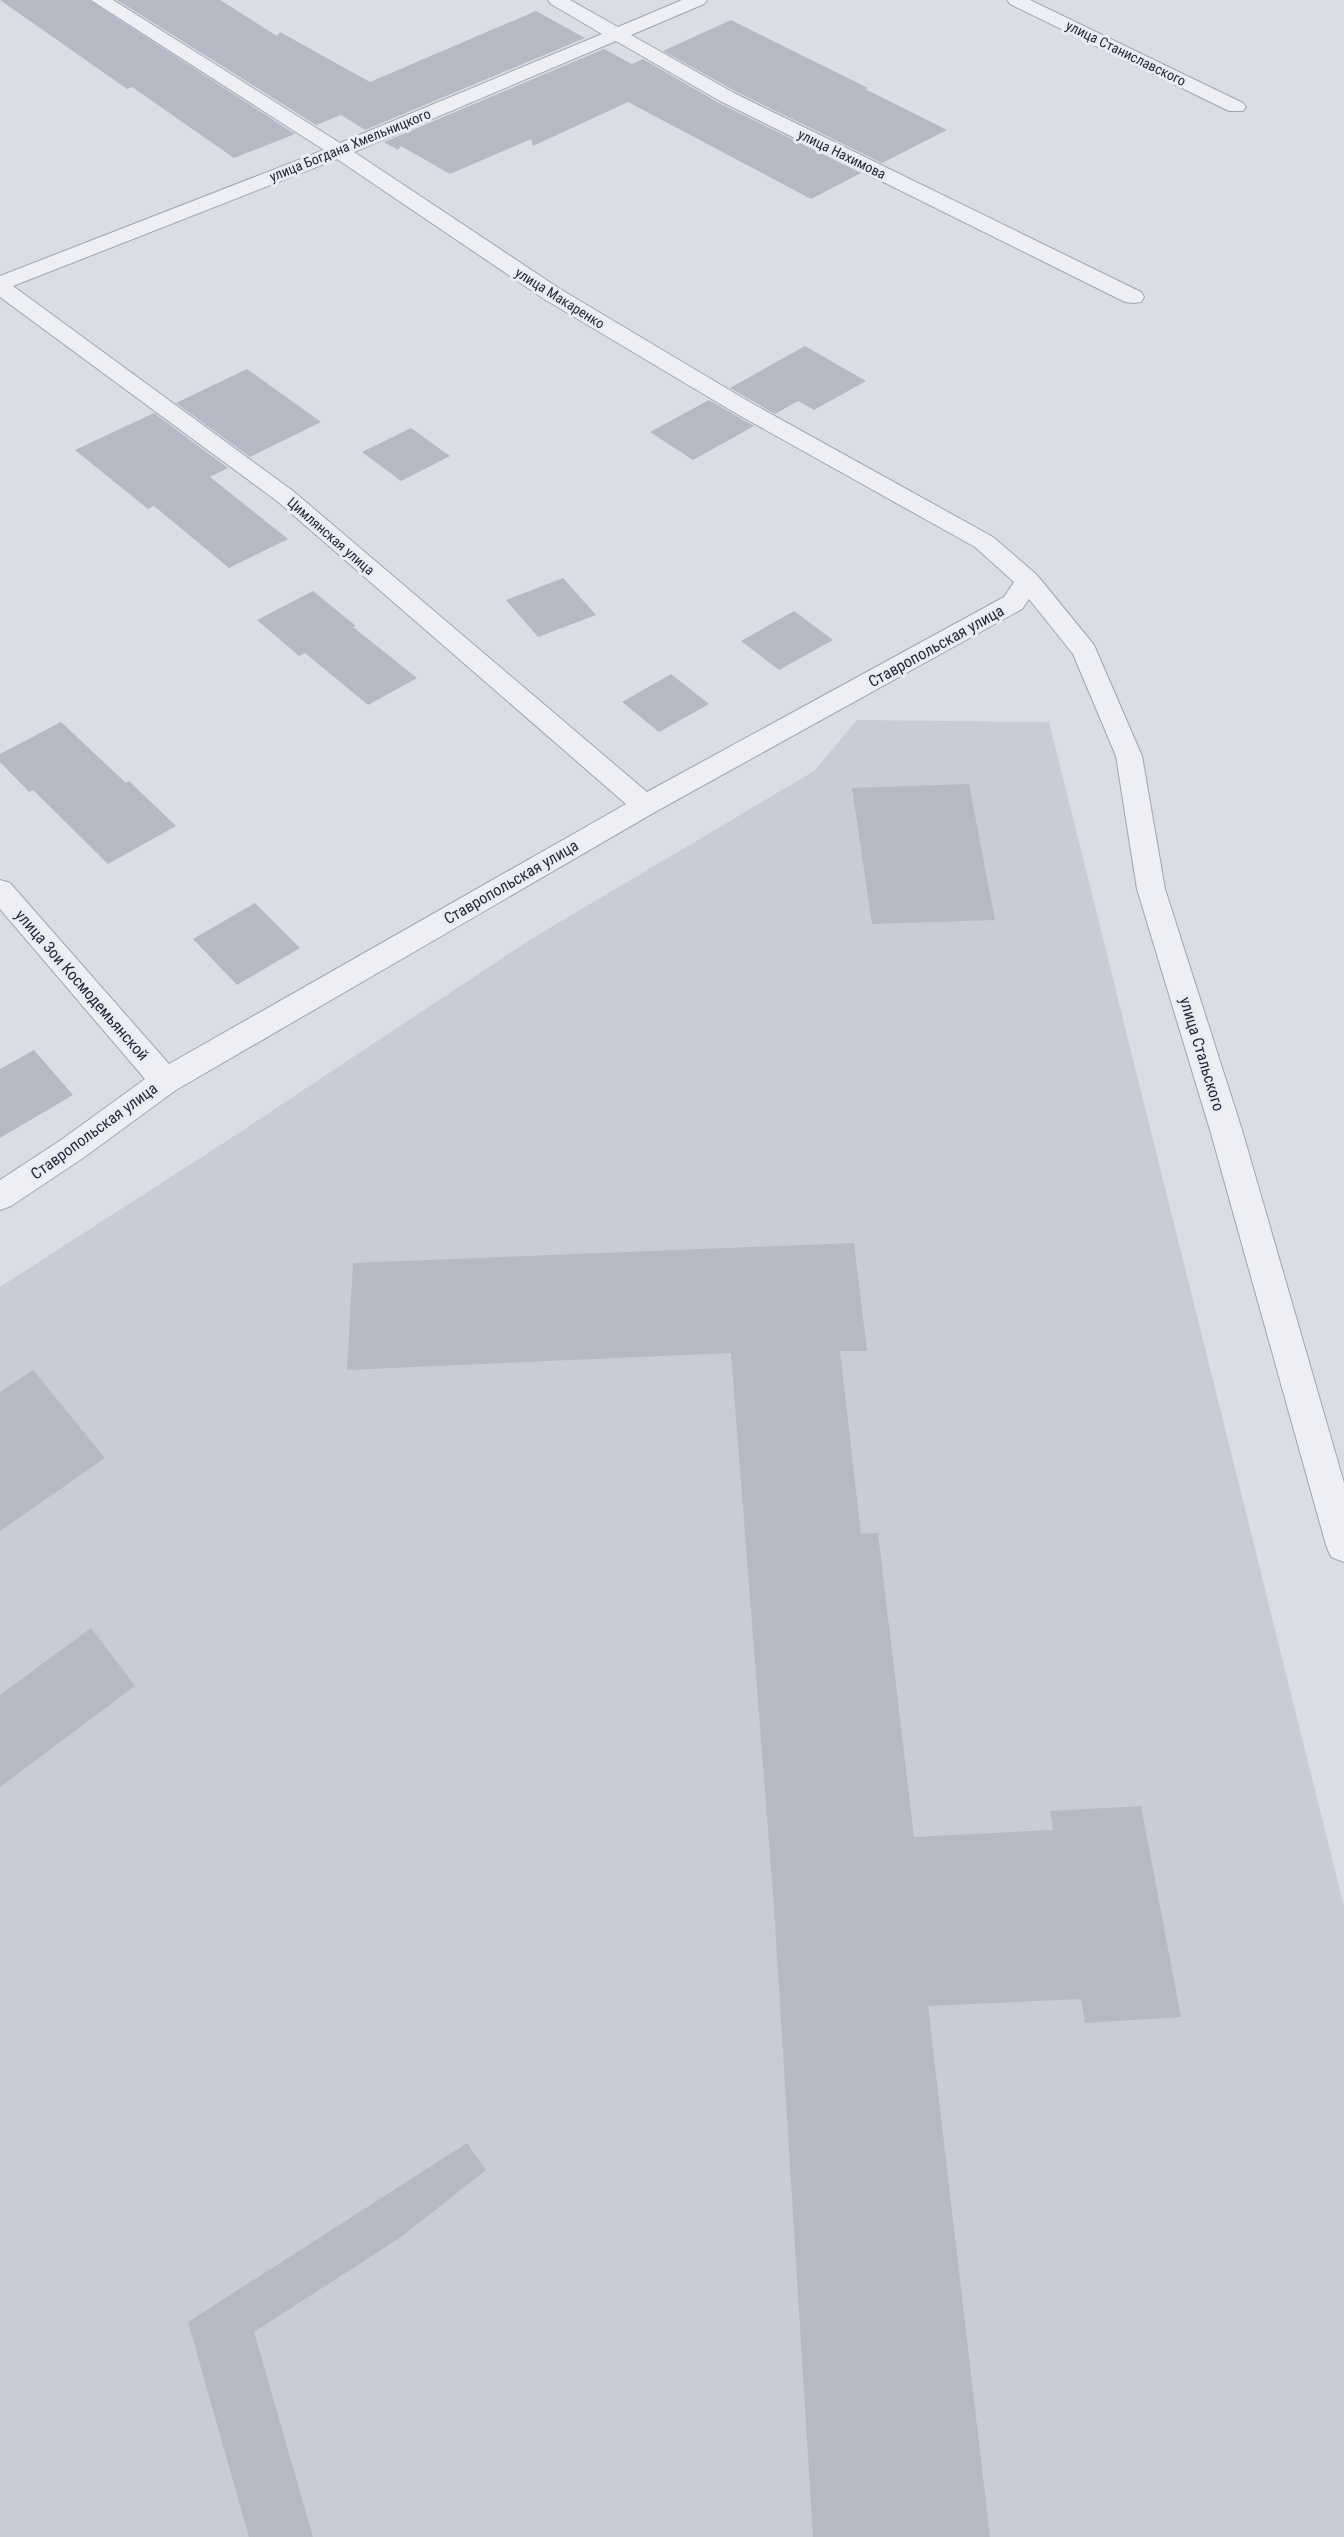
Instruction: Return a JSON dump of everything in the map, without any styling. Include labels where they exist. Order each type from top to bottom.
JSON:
[{"type":"street","name":"улица Макаренко","points":[[100,0],[339,151],[552,294],[745,409],[984,542],[1028,581]]},
{"type":"street","name":"улица Нахимова","points":[[557,0],[727,97],[1133,297]]},
{"type":"street","name":"улица Богдана Хмельницкого","points":[[0,286],[339,151],[698,0]]},
{"type":"street","name":"улица Станиславского","points":[[1016,0],[1236,107]]},
{"type":"street","name":"Цимлянская улица","points":[[0,286],[285,496],[645,806]]},
{"type":"street","name":"Ставропольская улица","points":[[0,1197],[72,1149],[165,1081],[645,806],[1013,603],[1028,581]]},
{"type":"street","name":"улица Стальского","points":[[1028,581],[1085,651],[1129,756],[1151,889],[1226,1130],[1344,1545]]},
{"type":"street","name":"улица Зои Космодемьянской","points":[[0,890],[165,1081]]},
{"type":"shaded area","points":[[857,720],[1049,722],[1344,1906],[1344,2537],[0,2537],[0,1287],[225,1142],[531,939],[814,771]]},
{"type":"building","points":[[0,0],[89,0],[295,134],[234,158],[132,87],[127,89]]},
{"type":"building","points":[[117,0],[220,0],[277,36],[280,32],[370,82],[536,11],[585,38],[365,130],[341,115],[316,125]]},
{"type":"building","points":[[731,20],[947,130],[882,163],[735,91],[663,51]]},
{"type":"building","points":[[604,49],[632,64],[643,59],[719,103],[861,173],[811,199],[628,102],[533,146],[531,139],[450,174],[401,146],[398,150],[384,142]]},
{"type":"building","points":[[805,346],[866,381],[814,410],[798,401],[775,414],[730,388]]},
{"type":"building","points":[[247,369],[321,422],[250,457],[176,403]]},
{"type":"building","points":[[709,400],[754,426],[693,460],[650,432]]},
{"type":"building","points":[[154,413],[228,468],[210,477],[288,539],[229,568],[154,506],[148,509],[75,450]]},
{"type":"building","points":[[411,428],[450,456],[401,481],[362,452]]},
{"type":"building","points":[[563,578],[596,615],[538,637],[506,600]]},
{"type":"building","points":[[313,591],[356,626],[353,627],[417,678],[368,705],[305,653],[299,656],[257,620]]},
{"type":"building","points":[[794,611],[833,640],[779,670],[741,641]]},
{"type":"building","points":[[671,674],[709,704],[659,732],[622,702]]},
{"type":"building","points":[[61,722],[126,783],[129,781],[176,826],[108,864],[33,790],[29,792],[0,762],[0,754]]},
{"type":"building","points":[[969,784],[995,920],[872,924],[852,788]]},
{"type":"building","points":[[255,903],[300,948],[237,985],[193,939]]},
{"type":"building","points":[[34,1050],[73,1095],[0,1138],[0,1069]]},
{"type":"building","points":[[854,1243],[867,1351],[840,1351],[861,1534],[878,1533],[914,1837],[1053,1830],[1050,1811],[1141,1806],[1181,2017],[1085,2023],[1081,1999],[928,2006],[990,2537],[813,2537],[774,1907],[731,1353],[347,1370],[353,1263]]},
{"type":"building","points":[[33,1370],[105,1458],[0,1531],[0,1392]]},
{"type":"building","points":[[91,1628],[135,1686],[0,1787],[0,1695]]},
{"type":"building","points":[[467,2143],[486,2170],[401,2237],[254,2332],[313,2537],[249,2537],[188,2322]]}]
